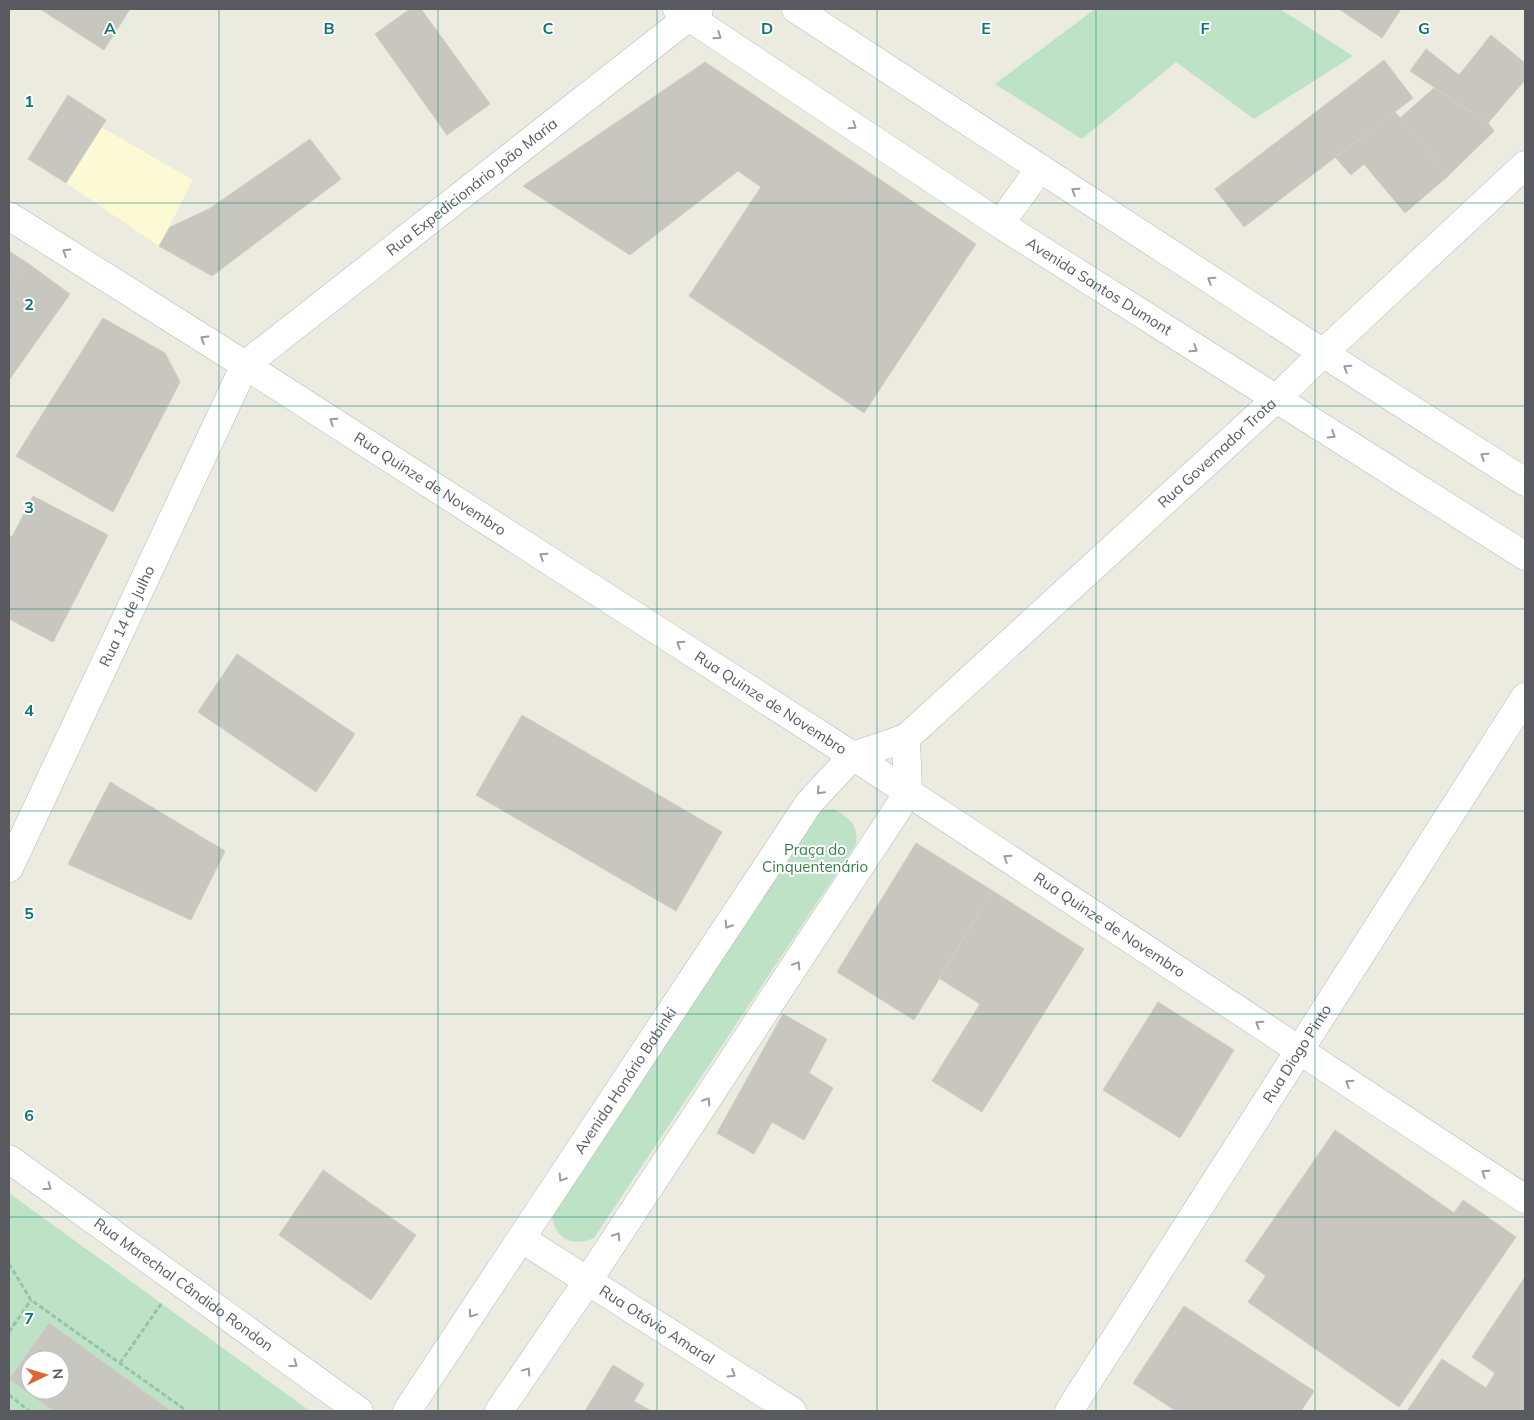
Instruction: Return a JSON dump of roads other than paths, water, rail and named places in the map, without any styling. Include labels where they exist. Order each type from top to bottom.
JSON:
[{"type":"street","points":[[796,9],[1323,353],[1525,482]]},
{"type":"street","name":"Avenida Santos Dumont","points":[[689,11],[1000,224],[1525,556]]},
{"type":"street","name":"Rua Expedicionário João Maria","points":[[245,365],[689,11]]},
{"type":"street","name":"Rua Governador Trota","points":[[853,756],[906,738],[1276,400],[1323,353],[1525,165]]},
{"type":"street","points":[[1000,224],[1040,168]]},
{"type":"street","name":"Rua Quinze de Novembro","points":[[9,216],[245,365],[853,756],[1525,1199]]},
{"type":"street","name":"Rua 14 de Julho","points":[[9,868],[245,365]]},
{"type":"street","name":"Rua Diogo Pinto","points":[[1068,1411],[1525,697]]},
{"type":"street","points":[[499,1411],[587,1282],[908,793],[906,738]]},
{"type":"street","name":"Avenida Honório Babinki","points":[[407,1411],[809,803],[853,756]]},
{"type":"street","name":"Rua Marechal Cândido Rondon","points":[[9,1158],[359,1411]]},
{"type":"street","name":"Rua Otávio Amaral","points":[[522,1239],[792,1411]]},
{"type":"park label","name":"Praça do Cinquentenário","points":[[815,858]]}]
